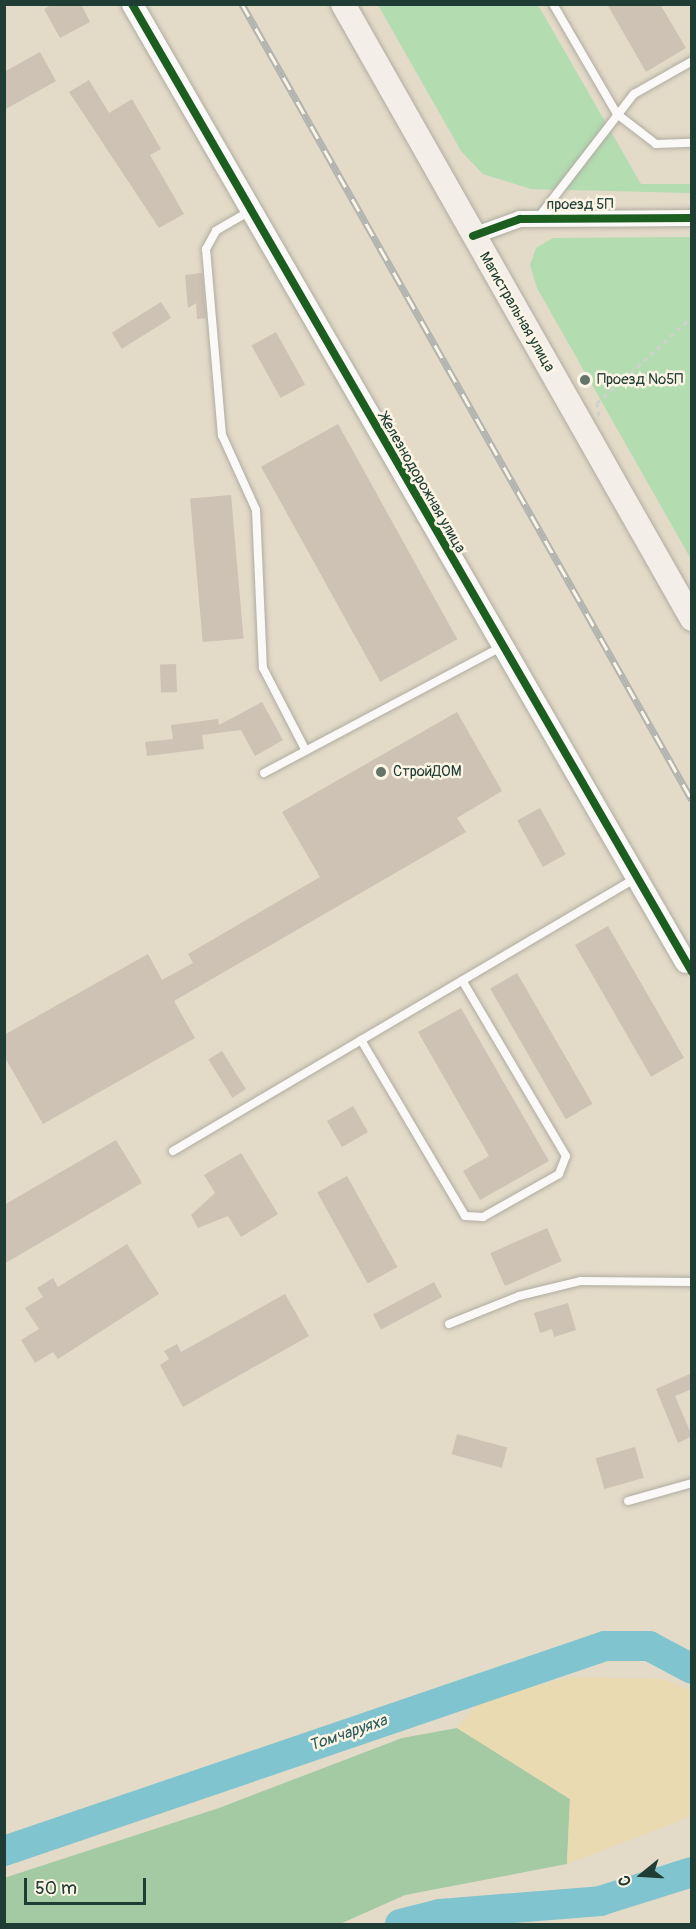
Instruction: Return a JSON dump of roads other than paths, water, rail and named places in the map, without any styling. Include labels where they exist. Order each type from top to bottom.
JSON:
[{"type":"main road","name":"Магистральная улица","points":[[343,4],[692,619]]},
{"type":"street","name":"Железнодорожная улица","points":[[132,4],[501,648],[688,967]]},
{"type":"street","name":"проезд 5П","points":[[473,236],[501,222],[538,218],[692,218]]},
{"type":"lane","points":[[553,4],[617,114],[656,144],[692,143]]},
{"type":"lane","points":[[538,218],[634,94],[692,61]]},
{"type":"lane","points":[[250,210],[216,231],[206,249],[222,435],[256,510],[262,668],[306,751]]},
{"type":"lane","points":[[264,773],[501,648]]},
{"type":"lane","points":[[173,1150],[636,878]]},
{"type":"lane","points":[[361,1040],[465,1216],[483,1217],[560,1174],[566,1156],[462,980]]},
{"type":"lane","points":[[449,1324],[519,1296],[581,1281],[692,1282]]},
{"type":"lane","points":[[628,1501],[692,1483]]},
{"type":"waterway","name":"Томчаруяха","points":[[4,1851],[605,1646],[649,1646],[692,1669]]},
{"type":"waterway","name":"Томчаруяха","points":[[400,1924],[440,1914],[600,1901],[692,1872]]},
{"type":"railway","points":[[242,4],[692,800]]},
{"type":"place","name":"Проезд №5П","points":[[585,380]]},
{"type":"place","name":"СтройДОМ","points":[[381,772]]}]
